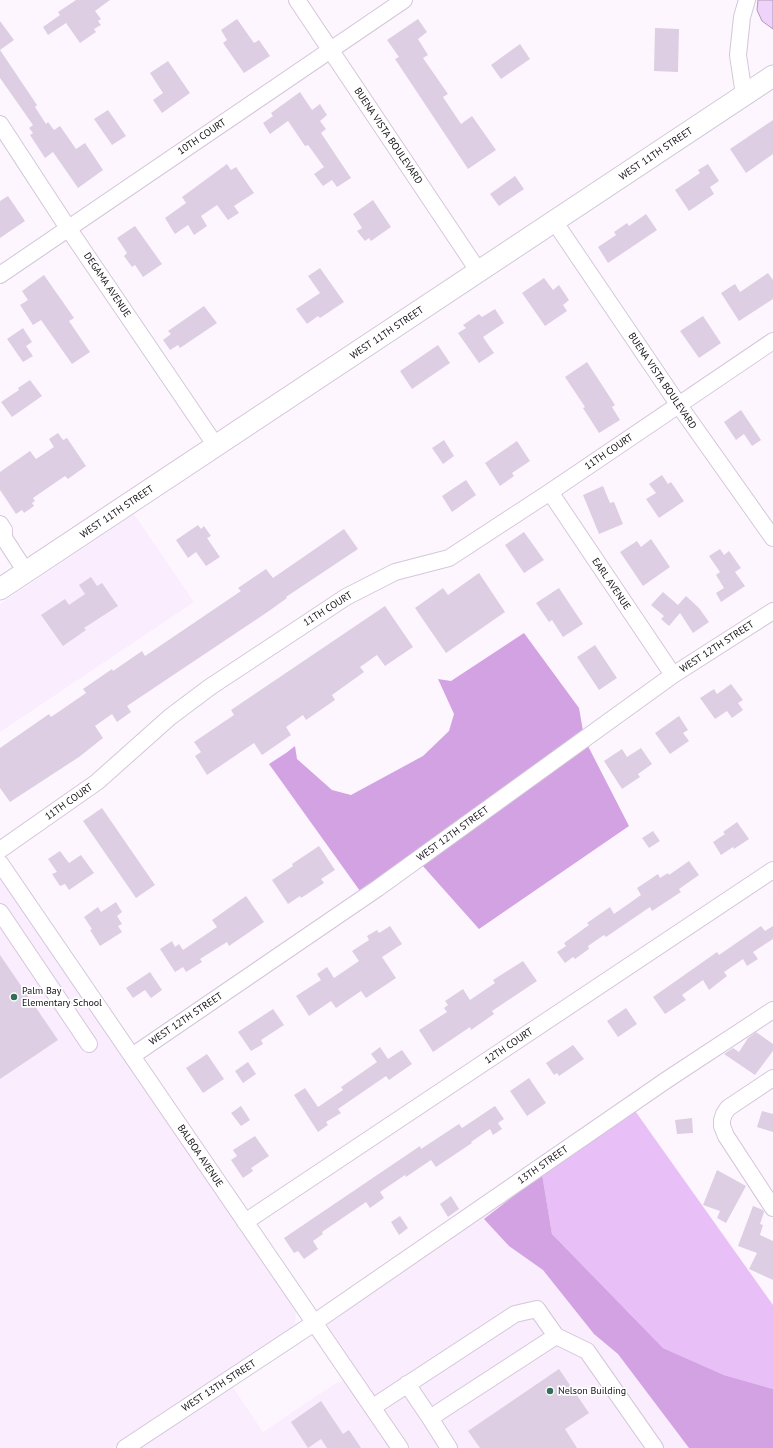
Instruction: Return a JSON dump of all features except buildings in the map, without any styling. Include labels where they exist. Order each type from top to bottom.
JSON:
[{"type":"main road","name":"WEST 11TH STREET","points":[[0,589],[773,76]]},
{"type":"street","name":"BUENA VISTA BOULEVARD","points":[[296,0],[479,272]]},
{"type":"street","name":"10TH COURT","points":[[0,275],[404,0]]},
{"type":"street","points":[[744,95],[738,55],[742,18],[747,0]]},
{"type":"street","name":"DEGAMA AVENUE","points":[[0,124],[68,228],[216,446]]},
{"type":"street","name":"BUENA VISTA BOULEVARD","points":[[554,221],[678,404],[773,538]]},
{"type":"street","name":"11TH COURT","points":[[0,850],[97,782],[170,717],[210,687],[346,597],[395,572],[449,558],[550,492],[773,341]]},
{"type":"street","name":"EARL AVENUE","points":[[550,492],[673,675]]},
{"type":"street","points":[[1,534],[26,572]]},
{"type":"street","name":"WEST 12TH STREET","points":[[132,1056],[378,888],[673,675],[773,611]]},
{"type":"street","name":"BALBOA AVENUE","points":[[2,870],[132,1056],[400,1448]]},
{"type":"street","name":"12TH COURT","points":[[245,1222],[773,870]]},
{"type":"street","points":[[0,912],[89,1044]]},
{"type":"street","name":"13TH STREET","points":[[314,1323],[668,1079],[773,1010]]},
{"type":"street","points":[[773,1078],[728,1108],[722,1120],[722,1126],[726,1136],[773,1208]]},
{"type":"street","points":[[373,1407],[515,1314],[536,1309],[556,1336],[587,1351],[655,1448]]},
{"type":"street","name":"WEST 13TH STREET","points":[[124,1448],[314,1323]]},
{"type":"street","points":[[430,1418],[556,1336]]},
{"type":"street","points":[[407,1384],[449,1448]]},
{"type":"shaded area","points":[[758,0],[773,0],[773,29],[762,21],[757,10]]},
{"type":"shaded area","points":[[134,514],[194,602],[0,732],[0,604]]},
{"type":"shaded area","points":[[524,633],[579,708],[583,731],[360,891],[269,764],[295,746],[297,759],[332,790],[351,795],[423,756],[449,731],[454,714],[438,679],[451,681]]},
{"type":"shaded area","points":[[588,746],[629,826],[479,929],[422,865]]},
{"type":"shaded area","points":[[0,877],[296,1310],[295,1324],[289,1331],[112,1448],[0,1448]]},
{"type":"shaded area","points":[[633,1108],[773,1311],[773,1448],[408,1448],[328,1330],[328,1322]]},
{"type":"shaded area","points":[[633,1108],[773,1305],[773,1389],[724,1375],[663,1348],[552,1234],[542,1174]]},
{"type":"shaded area","points":[[542,1174],[552,1234],[663,1348],[724,1375],[773,1389],[773,1448],[689,1448],[618,1354],[594,1334],[543,1270],[509,1246],[484,1219]]},
{"type":"shaded area","points":[[345,1380],[391,1448],[137,1448],[232,1386],[263,1432],[336,1383]]},
{"type":"place","name":"Palm Bay Elementary School","points":[[14,997]]},
{"type":"place","name":"Nelson Building","points":[[550,1391]]}]
